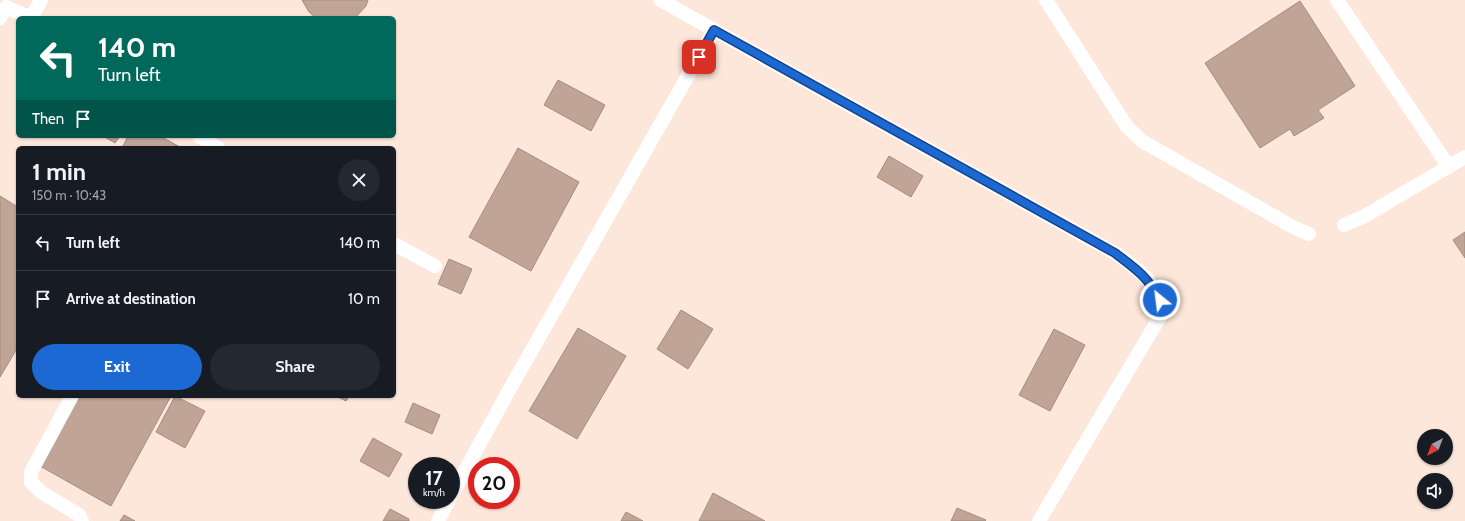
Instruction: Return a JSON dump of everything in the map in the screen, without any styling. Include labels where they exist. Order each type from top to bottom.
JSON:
[{"type":"lane","points":[[32,16],[41,0]]},
{"type":"lane","points":[[660,0],[1115,253],[1138,270],[1151,283],[1160,300],[1161,315],[1039,521]]},
{"type":"lane","points":[[1046,0],[1127,127],[1142,141],[1286,224],[1309,234]]},
{"type":"lane","points":[[1337,0],[1449,167]]},
{"type":"lane","points":[[0,18],[6,7],[26,16]]},
{"type":"lane","points":[[460,480],[508,392],[714,30]]},
{"type":"lane","points":[[1344,224],[1363,217],[1449,167],[1465,156]]},
{"type":"lane","points":[[396,245],[435,266]]},
{"type":"lane","points":[[71,398],[31,472],[31,482],[40,492],[79,515],[82,521]]},
{"type":"lane","points":[[438,521],[444,509]]},
{"type":"building","points":[[302,0],[368,0],[366,6],[357,16],[314,16],[309,12]]},
{"type":"building","points":[[1300,1],[1355,86],[1318,110],[1324,118],[1294,136],[1290,129],[1260,148],[1205,63]]},
{"type":"building","points":[[558,80],[605,105],[591,131],[544,105]]},
{"type":"building","points":[[106,138],[119,138],[115,143]]},
{"type":"building","points":[[127,138],[164,138],[178,146],[123,146]]},
{"type":"building","points":[[518,148],[579,182],[531,271],[469,237]]},
{"type":"building","points":[[889,156],[923,176],[911,197],[877,177]]},
{"type":"building","points":[[0,196],[16,206],[16,350],[0,377]]},
{"type":"building","points":[[1465,232],[1465,258],[1453,240]]},
{"type":"building","points":[[449,259],[472,269],[461,294],[438,284]]},
{"type":"building","points":[[681,310],[713,329],[688,369],[657,349]]},
{"type":"building","points":[[578,328],[626,356],[577,439],[529,411]]},
{"type":"building","points":[[1054,329],[1085,345],[1050,411],[1019,395]]},
{"type":"building","points":[[77,398],[170,398],[111,506],[40,466]]},
{"type":"building","points":[[174,398],[179,398],[205,411],[185,448],[156,432]]},
{"type":"building","points":[[340,398],[348,398],[346,401]]},
{"type":"building","points":[[413,403],[440,415],[432,434],[405,422]]},
{"type":"building","points":[[373,438],[402,454],[389,477],[360,461]]},
{"type":"building","points":[[713,493],[765,521],[699,521]]},
{"type":"building","points":[[957,508],[986,520],[951,521]]},
{"type":"building","points":[[390,509],[409,519],[409,521],[383,521]]},
{"type":"building","points":[[626,512],[643,521],[621,521]]},
{"type":"building","points":[[124,515],[135,521],[120,521]]},
{"type":"route","points":[[699,57],[714,30],[1115,253],[1138,270],[1151,283],[1160,300]]}]
